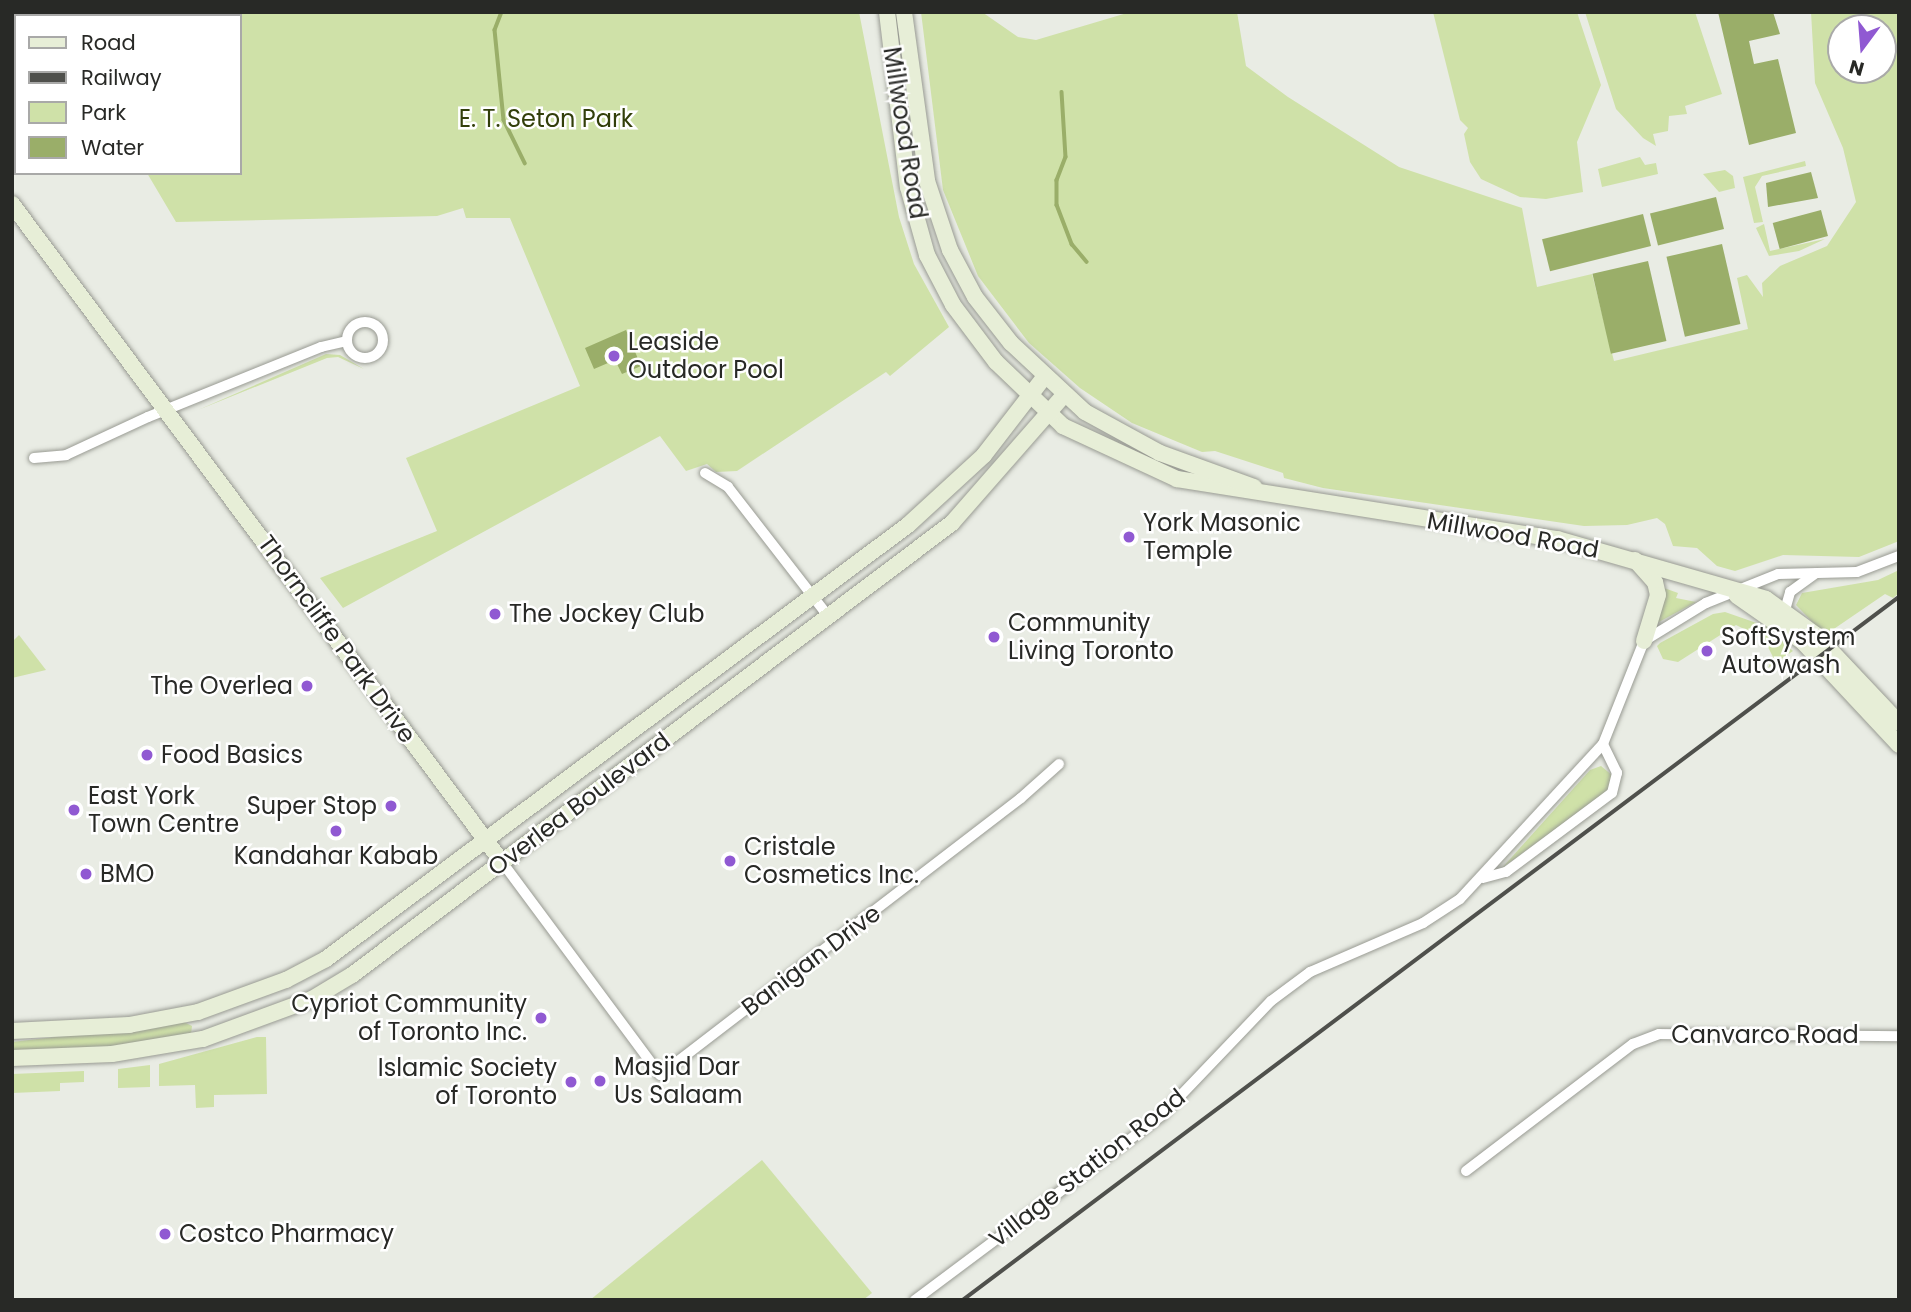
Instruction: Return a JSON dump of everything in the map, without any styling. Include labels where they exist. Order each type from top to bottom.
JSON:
[{"type":"main road","name":"Millwood Road","points":[[887,12],[908,187],[927,255],[954,305],[996,362],[1050,415],[1096,445],[1177,479],[1557,539],[1633,558],[1732,592],[1766,599],[1785,610],[1816,635],[1899,723]]},
{"type":"main road","name":"Millwood Road","points":[[904,12],[927,181],[950,250],[975,297],[1045,376],[1116,433],[1193,467],[1289,498]]},
{"type":"main road","name":"Thorncliffe Park Drive","points":[[12,204],[502,862]]},
{"type":"main road","name":"Overlea Boulevard","points":[[12,1031],[129,1025],[240,999],[326,958],[487,840],[955,486],[1031,397],[1045,376]]},
{"type":"main road","name":"Overlea Boulevard","points":[[12,1058],[136,1052],[203,1039],[312,999],[352,975],[952,523],[1050,415],[1065,394]]},
{"type":"main road","points":[[1633,558],[1658,590],[1644,641]]},
{"type":"main road","name":"Millwood Road","points":[[1732,592],[1803,642],[1899,745]]},
{"type":"street","points":[[34,458],[66,455],[321,347],[346,341]]},
{"type":"street","points":[[705,473],[728,486],[829,617]]},
{"type":"street","points":[[1644,641],[1706,603],[1778,574],[1857,572],[1899,556]]},
{"type":"street","points":[[1785,610],[1790,593],[1816,573]]},
{"type":"street","name":"Village Station Road","points":[[915,1300],[1163,1115],[1271,1001],[1310,972],[1442,912],[1483,878],[1603,744],[1644,641]]},
{"type":"street","points":[[1483,878],[1506,872],[1612,793],[1618,773],[1603,744]]},
{"type":"street","name":"Banigan Drive","points":[[660,1075],[1021,799],[1059,764]]},
{"type":"street","name":"Thorncliffe Park Drive","points":[[502,862],[660,1075]]},
{"type":"street","name":"Canvarco Road","points":[[1466,1171],[1633,1044],[1659,1034],[1899,1036]]},
{"type":"green space","name":"E. T. Seton Park","points":[[859,12],[899,217],[914,264],[949,327],[890,376],[886,372],[737,471],[716,472],[707,464],[686,471],[660,436],[343,608],[320,578],[437,531],[406,458],[580,386],[510,218],[466,218],[463,208],[437,216],[176,222],[148,175],[242,175],[242,14],[141,14]]},
{"type":"green space","points":[[921,12],[982,12],[1018,37],[1036,40],[1127,13],[1237,12],[1246,66],[1288,97],[1399,167],[1522,208],[1537,287],[1592,274],[1614,361],[1748,329],[1737,278],[1747,275],[1763,297],[1762,283],[1780,266],[1827,246],[1856,202],[1843,148],[1815,83],[1811,12],[1899,12],[1899,541],[1859,557],[1783,555],[1735,571],[1717,566],[1697,548],[1673,546],[1665,524],[1657,518],[1627,525],[1584,526],[1323,488],[1284,478],[1283,473],[1215,451],[1202,452],[1132,423],[1080,388],[1029,343],[978,276],[943,190]]},
{"type":"green space","points":[[1433,12],[1577,12],[1601,85],[1577,142],[1583,192],[1546,199],[1520,197],[1481,179],[1470,162],[1464,134],[1468,128],[1460,120]]},
{"type":"green space","points":[[1585,12],[1695,12],[1722,94],[1685,106],[1687,114],[1669,116],[1668,131],[1653,134],[1656,146],[1643,138],[1616,109]]},
{"type":"green space","points":[[1640,157],[1645,165],[1656,163],[1658,174],[1602,187],[1598,169]]},
{"type":"green space","points":[[1805,161],[1806,166],[1762,176],[1755,187],[1763,222],[1754,223],[1743,177]]},
{"type":"green space","points":[[1725,170],[1733,176],[1735,188],[1719,192],[1703,174]]},
{"type":"green space","points":[[1764,224],[1770,251],[1825,239],[1799,251],[1769,256],[1756,228]]},
{"type":"green space","points":[[326,354],[340,355],[364,369],[338,357],[327,358],[198,410]]},
{"type":"green space","points":[[1899,570],[1899,593],[1893,598],[1885,594],[1825,635],[1796,605],[1802,593],[1878,580]]},
{"type":"green space","points":[[1664,588],[1678,593],[1676,598],[1696,602],[1657,623]]},
{"type":"green space","points":[[1725,612],[1768,627],[1793,651],[1768,668],[1773,657],[1764,639],[1736,625],[1678,662],[1663,659],[1657,646],[1660,643],[1713,614]]},
{"type":"green space","points":[[19,635],[46,670],[12,678],[12,642]]},
{"type":"green space","points":[[1601,766],[1613,776],[1610,789],[1502,868],[1590,770]]},
{"type":"green space","points":[[184,1022],[192,1026],[191,1034],[140,1046],[12,1053],[12,1042]]},
{"type":"green space","points":[[257,1037],[266,1037],[267,1094],[214,1095],[214,1107],[196,1108],[195,1085],[159,1086],[159,1064]]},
{"type":"green space","points":[[150,1065],[150,1087],[118,1088],[118,1069]]},
{"type":"green space","points":[[84,1071],[84,1082],[60,1083],[60,1091],[12,1093],[12,1074]]},
{"type":"green space","points":[[762,1160],[872,1293],[863,1300],[590,1300]]},
{"type":"water","points":[[1718,12],[1773,12],[1780,34],[1749,41],[1754,64],[1778,59],[1796,133],[1749,145]]},
{"type":"water","points":[[1811,172],[1818,198],[1768,207],[1766,183]]},
{"type":"water","points":[[1716,197],[1724,229],[1658,245],[1650,213]]},
{"type":"water","points":[[1821,210],[1828,236],[1780,249],[1773,223]]},
{"type":"water","points":[[1643,214],[1651,246],[1550,271],[1542,239]]},
{"type":"water","points":[[1722,244],[1740,324],[1685,337],[1666,257]]},
{"type":"water","points":[[1648,261],[1666,341],[1611,354],[1592,274]]},
{"type":"water","points":[[626,330],[641,366],[622,374],[615,360],[594,369],[585,348]]},
{"type":"waterway","points":[[502,12],[495,30],[504,120],[525,163]]},
{"type":"waterway","points":[[1062,92],[1066,157],[1057,180],[1057,205],[1072,244],[1087,262]]},
{"type":"railway","points":[[963,1300],[1899,597]]},
{"type":"place","name":"Leaside Outdoor Pool","points":[[614,356]]},
{"type":"place","name":"York Masonic Temple","points":[[1129,537]]},
{"type":"place","name":"The Jockey Club","points":[[495,614]]},
{"type":"place","name":"Community Living Toronto","points":[[994,637]]},
{"type":"place","name":"SoftSystem Autowash","points":[[1707,651]]},
{"type":"place","name":"The Overlea","points":[[307,686]]},
{"type":"place","name":"Food Basics","points":[[147,755]]},
{"type":"place","name":"Super Stop","points":[[391,806]]},
{"type":"place","name":"East York Town Centre","points":[[74,810]]},
{"type":"place","name":"Kandahar Kabab","points":[[336,831]]},
{"type":"place","name":"Cristale Cosmetics Inc.","points":[[730,861]]},
{"type":"place","name":"BMO","points":[[86,874]]},
{"type":"place","name":"Cypriot Community of Toronto Inc.","points":[[541,1018]]},
{"type":"place","name":"Masjid Dar Us Salaam","points":[[600,1081]]},
{"type":"place","name":"Islamic Society of Toronto","points":[[571,1082]]},
{"type":"place","name":"Costco Pharmacy","points":[[165,1234]]}]
